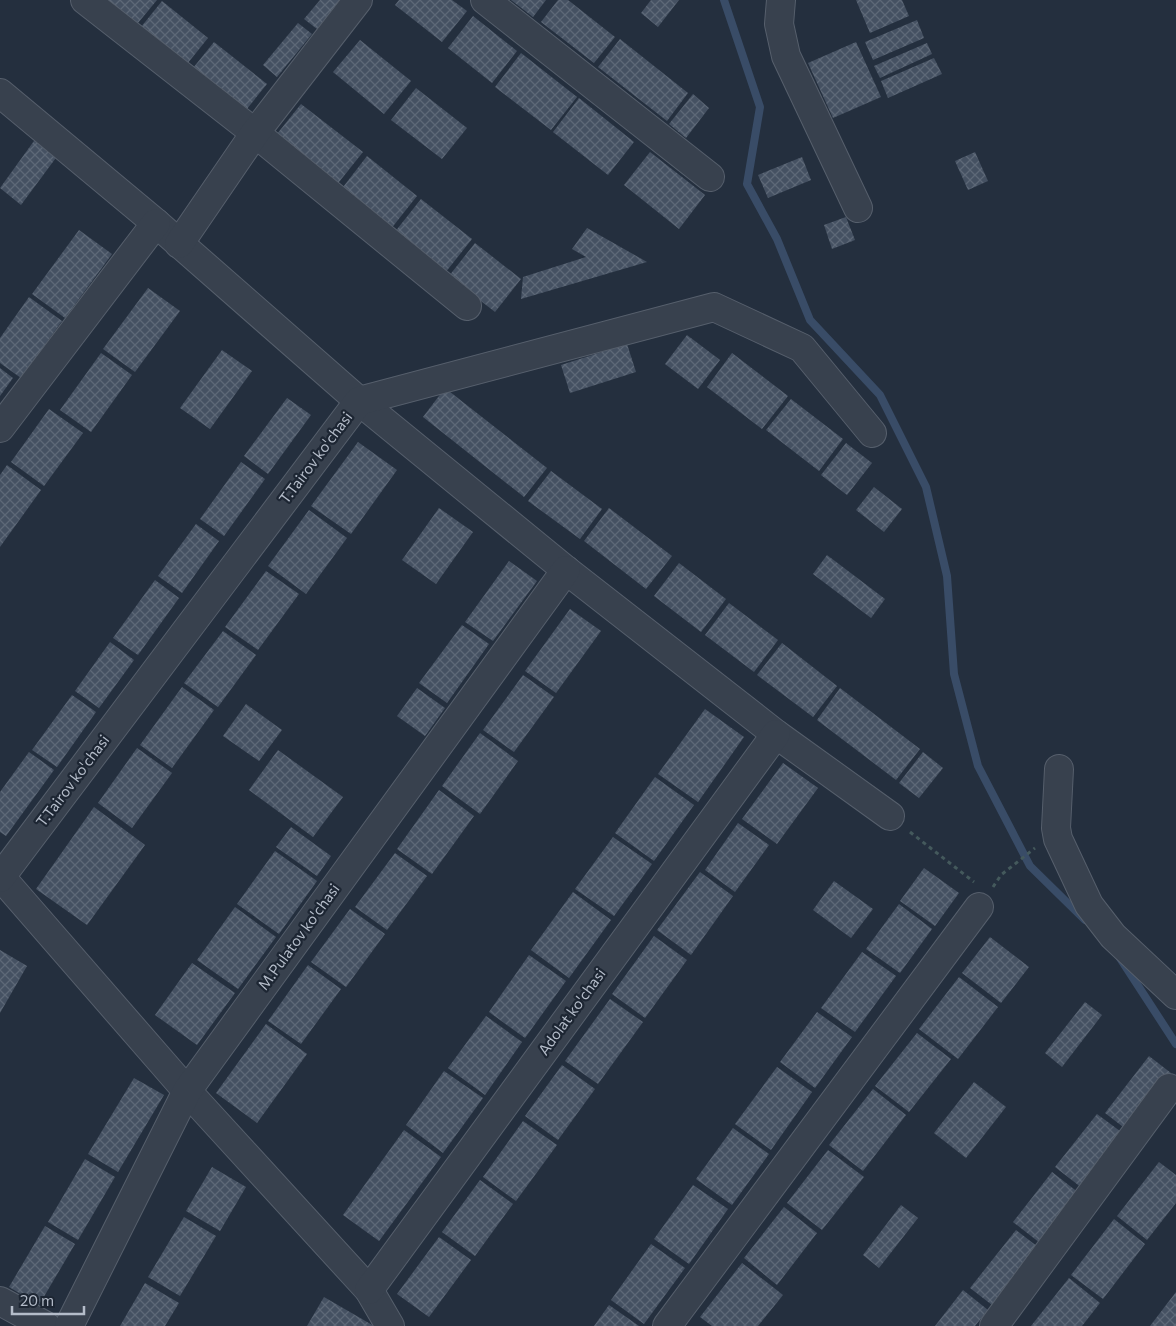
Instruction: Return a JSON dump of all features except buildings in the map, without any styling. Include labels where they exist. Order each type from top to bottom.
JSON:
[{"type":"street","points":[[85,0],[255,133],[467,306]]},
{"type":"street","points":[[179,244],[255,133],[358,0]]},
{"type":"street","points":[[485,0],[710,177]]},
{"type":"street","points":[[781,0],[779,24],[786,56],[858,208]]},
{"type":"street","points":[[0,93],[156,223],[359,401],[566,570],[776,734],[890,816]]},
{"type":"street","points":[[0,428],[156,223]]},
{"type":"street","name":"T.Tairov ko'chasi","points":[[0,877],[359,401],[714,307],[802,348],[872,433]]},
{"type":"street","name":"M.Pulatov ko'chasi","points":[[70,1326],[187,1091],[566,570]]},
{"type":"street","name":"Adolat ko'chasi","points":[[369,1290],[776,734]]},
{"type":"street","points":[[1059,769],[1056,828],[1058,839],[1089,905],[1113,936],[1176,995]]},
{"type":"street","points":[[0,877],[187,1091],[369,1290],[390,1326]]},
{"type":"street","points":[[667,1326],[980,897]]},
{"type":"street","points":[[994,1326],[1170,1088]]},
{"type":"street","points":[[0,1301],[46,1326]]},
{"type":"path","points":[[890,816],[980,897]]},
{"type":"path","points":[[1001,875],[1037,846]]},
{"type":"waterway","points":[[724,0],[760,107],[747,184],[777,239],[810,320],[880,395],[926,487],[947,576],[954,674],[978,766],[1030,866],[1085,920]]},
{"type":"waterway","points":[[1120,958],[1176,1044]]}]
